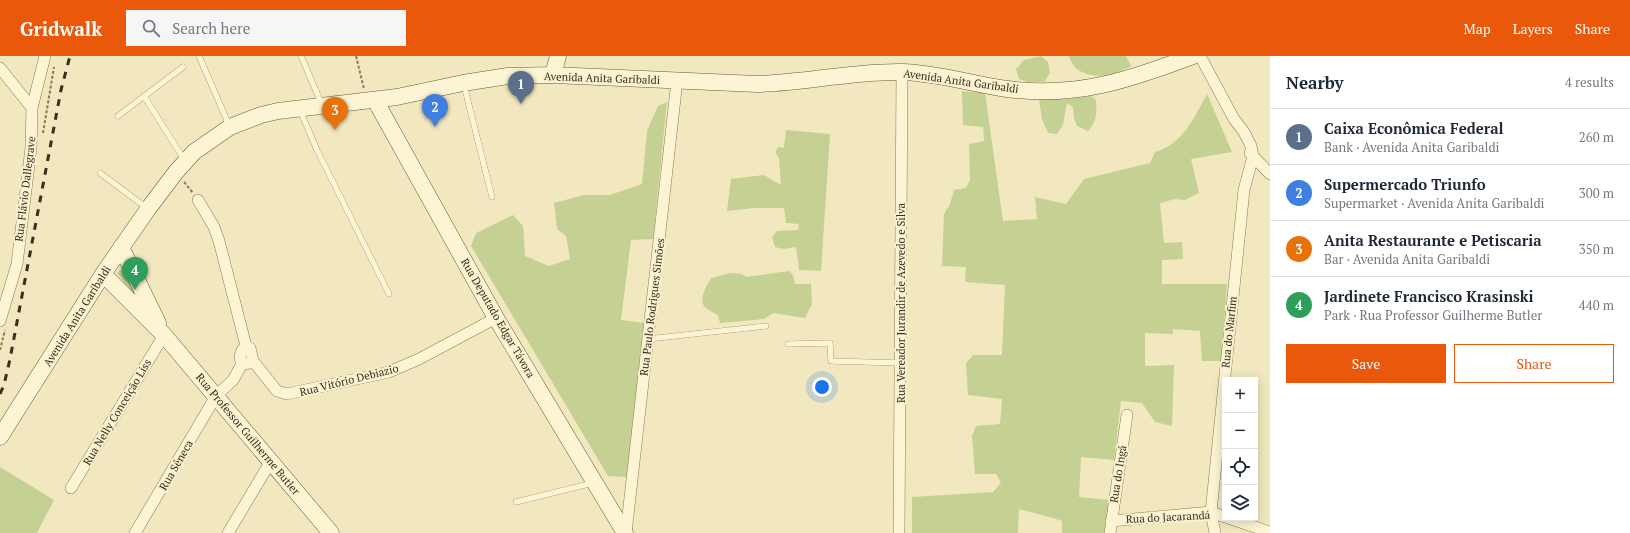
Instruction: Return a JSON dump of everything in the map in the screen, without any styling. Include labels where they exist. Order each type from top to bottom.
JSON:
[{"type":"main road","points":[[553,76],[558,56]]},
{"type":"main road","name":"Avenida Anita Garibaldi","points":[[0,436],[121,247],[180,166],[203,145],[230,127],[261,116],[299,108],[371,101],[508,76],[553,76],[773,84],[859,74],[902,72],[930,75],[1014,90],[1050,92],[1068,91],[1111,84],[1165,67],[1193,56]]},
{"type":"main road","name":"Rua Deputado Edgar Távora","points":[[371,101],[496,318],[625,533]]},
{"type":"main road","name":"Rua Professor Guilherme Butler","points":[[121,247],[164,335]]},
{"type":"main road","name":"Rua Professor Guilherme Butler","points":[[103,274],[164,335],[271,461],[325,530]]},
{"type":"street","name":"Rua Flávio Dallegrave","points":[[0,321],[16,264],[31,148],[32,108],[45,56]]},
{"type":"street","points":[[1200,56],[1234,120],[1237,134],[1246,150],[1270,174]]},
{"type":"street","name":"Rua Vereador Jurandir de Azevedo e Silva","points":[[899,533],[902,72]]},
{"type":"street","points":[[2,75],[32,108]]},
{"type":"street","name":"Rua Paulo Rodrigues Simões","points":[[625,533],[677,81]]},
{"type":"street","name":"Rua do Marfim","points":[[1215,533],[1211,512],[1244,190],[1253,156]]},
{"type":"street","name":"Rua Vitório Debiazio","points":[[198,200],[214,227],[246,346],[250,348],[253,361],[281,394],[374,376],[394,370],[419,360],[496,318]]},
{"type":"street","name":"Rua Nelly Conceição Liss","points":[[71,488],[164,335]]},
{"type":"street","name":"Rua Sêneca","points":[[135,533],[216,396],[233,380],[242,364],[240,356],[242,349],[246,346]]},
{"type":"street","points":[[242,364],[249,365],[253,361]]},
{"type":"street","name":"Rua do Ingá","points":[[1110,533],[1127,415]]},
{"type":"street","points":[[228,533],[271,461]]},
{"type":"street","name":"Rua do Jacarandá","points":[[1111,521],[1211,512],[1222,516]]},
{"type":"street","name":"Rua do Jacarandá","points":[[1235,521],[1270,532]]},
{"type":"lane","points":[[199,56],[230,127]]},
{"type":"lane","points":[[301,56],[322,105]]},
{"type":"lane","points":[[118,116],[183,67]]},
{"type":"lane","points":[[463,83],[492,196]]},
{"type":"lane","points":[[144,96],[180,166]]},
{"type":"lane","points":[[299,108],[317,150],[389,294]]},
{"type":"lane","points":[[100,173],[148,208]]},
{"type":"lane","points":[[648,339],[766,326]]},
{"type":"lane","points":[[788,344],[830,343],[831,361],[900,363]]},
{"type":"lane","points":[[516,502],[595,482]]},
{"type":"path","points":[[356,56],[371,101]]},
{"type":"path","points":[[180,166],[198,200]]},
{"type":"green space","points":[[1041,56],[1048,62],[1050,73],[1044,82],[1027,82],[1019,79],[1016,69],[1024,60]]},
{"type":"green space","points":[[1068,56],[1126,56],[1131,66],[1112,74],[1097,76],[1090,75],[1077,69]]},
{"type":"green space","points":[[962,91],[985,93],[1003,221],[1037,219],[1035,197],[1066,204],[1084,179],[1150,163],[1155,152],[1173,143],[1187,129],[1207,94],[1232,152],[1191,159],[1199,193],[1185,200],[1175,199],[1160,203],[1164,243],[1182,242],[1183,259],[1162,260],[1162,284],[1227,284],[1221,361],[1202,361],[1200,331],[1173,329],[1173,334],[1145,333],[1145,366],[1174,365],[1172,426],[1155,422],[1142,403],[1121,401],[1114,460],[1081,457],[1079,497],[1110,500],[1105,533],[1062,533],[1062,521],[1019,509],[1018,533],[912,533],[912,497],[993,492],[1001,483],[996,474],[975,474],[972,436],[976,426],[1000,424],[1002,399],[968,395],[966,363],[973,355],[1002,355],[1005,285],[965,282],[966,267],[942,266],[944,214],[950,204],[954,190],[966,188],[970,180],[969,144],[984,141],[983,127],[963,125]]},
{"type":"green space","points":[[1091,96],[1096,100],[1096,113],[1095,120],[1088,131],[1077,126],[1074,118],[1073,107],[1067,103],[1063,125],[1057,134],[1048,133],[1042,119],[1039,99]]},
{"type":"green space","points":[[667,102],[653,239],[631,240],[621,320],[644,323],[627,477],[608,476],[471,246],[476,233],[513,215],[523,226],[525,256],[549,266],[570,259],[566,236],[557,229],[554,203],[584,195],[610,195],[642,184],[647,131],[658,106]]},
{"type":"green space","points":[[786,130],[830,134],[821,271],[799,270],[796,247],[784,249],[775,247],[772,237],[777,231],[798,230],[799,224],[786,223],[784,208],[754,208],[727,211],[731,179],[764,175],[781,185],[779,158],[775,152],[778,147],[784,148]]},
{"type":"green space","points":[[125,265],[148,311],[117,273]]},
{"type":"green space","points":[[789,271],[793,275],[795,284],[811,284],[812,304],[805,318],[773,313],[764,319],[720,323],[718,315],[704,306],[702,299],[711,278],[730,273],[741,274],[747,277]]},
{"type":"green space","points":[[0,467],[54,500],[37,533],[0,533]]},
{"type":"railway","points":[[0,394],[4,385],[10,359],[61,90],[70,56]]},
{"type":"place","name":"Caixa Econômica Federal","points":[[521,104]]},
{"type":"place","name":"Supermercado Triunfo","points":[[435,127]]},
{"type":"place","name":"Anita Restaurante e Petiscaria","points":[[335,130]]},
{"type":"place","name":"Jardinete Francisco Krasinski","points":[[135,290]]}]
